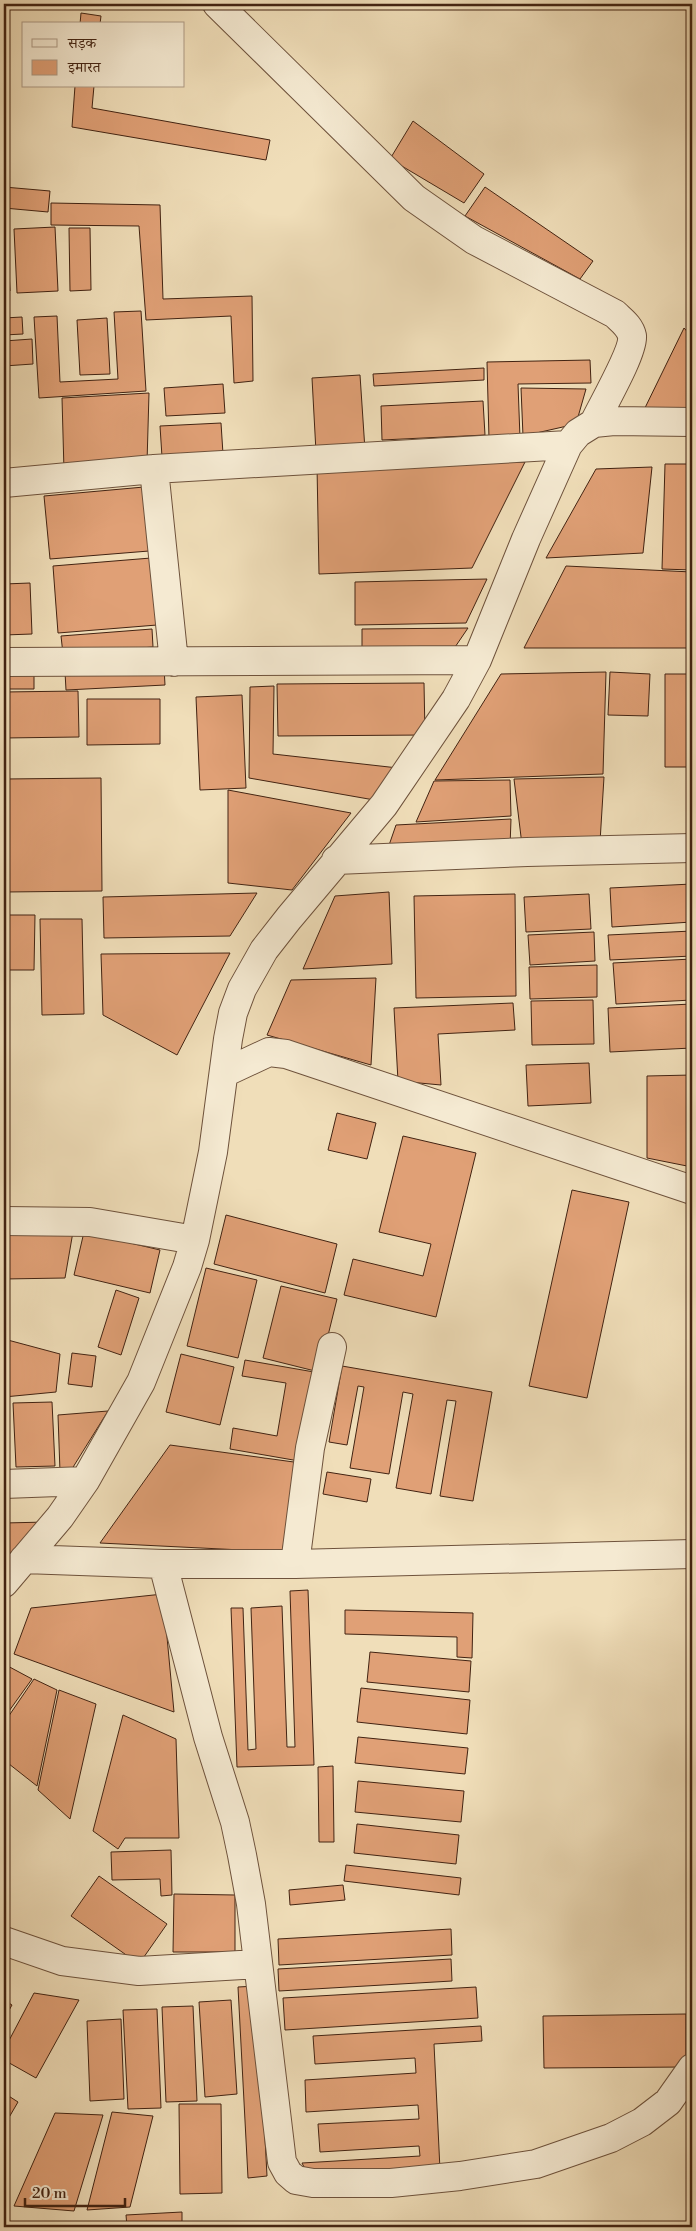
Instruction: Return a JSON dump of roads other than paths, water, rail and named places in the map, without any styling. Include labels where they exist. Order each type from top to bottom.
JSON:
[{"type":"street","points":[[217,4],[414,198],[474,240],[615,314],[627,325],[632,336],[630,349],[594,422]]},
{"type":"street","points":[[4,1583],[60,1517],[86,1480],[141,1382],[195,1240],[213,1152],[233,1013],[242,989],[264,950],[336,860],[384,805],[456,699],[477,660],[526,539],[568,445],[578,432],[594,422],[692,422]]},
{"type":"street","points":[[4,483],[154,468],[568,445]]},
{"type":"street","points":[[154,468],[174,662]]},
{"type":"street","points":[[4,662],[477,660]]},
{"type":"street","points":[[336,860],[527,852],[692,848]]},
{"type":"street","points":[[224,1073],[269,1052],[286,1054],[692,1190]]},
{"type":"street","points":[[4,1221],[90,1222],[195,1240]]},
{"type":"street","points":[[295,1564],[310,1448],[332,1347]]},
{"type":"street","points":[[4,1484],[86,1480]]},
{"type":"street","points":[[24,1559],[164,1564],[295,1564],[692,1554]]},
{"type":"street","points":[[164,1564],[208,1737],[235,1822],[251,1904],[282,2162],[288,2173],[296,2180],[312,2183],[390,2183],[460,2176],[536,2164],[611,2138],[642,2122],[668,2102],[692,2068]]},
{"type":"street","points":[[4,1941],[62,1961],[139,1971],[258,1964]]}]
